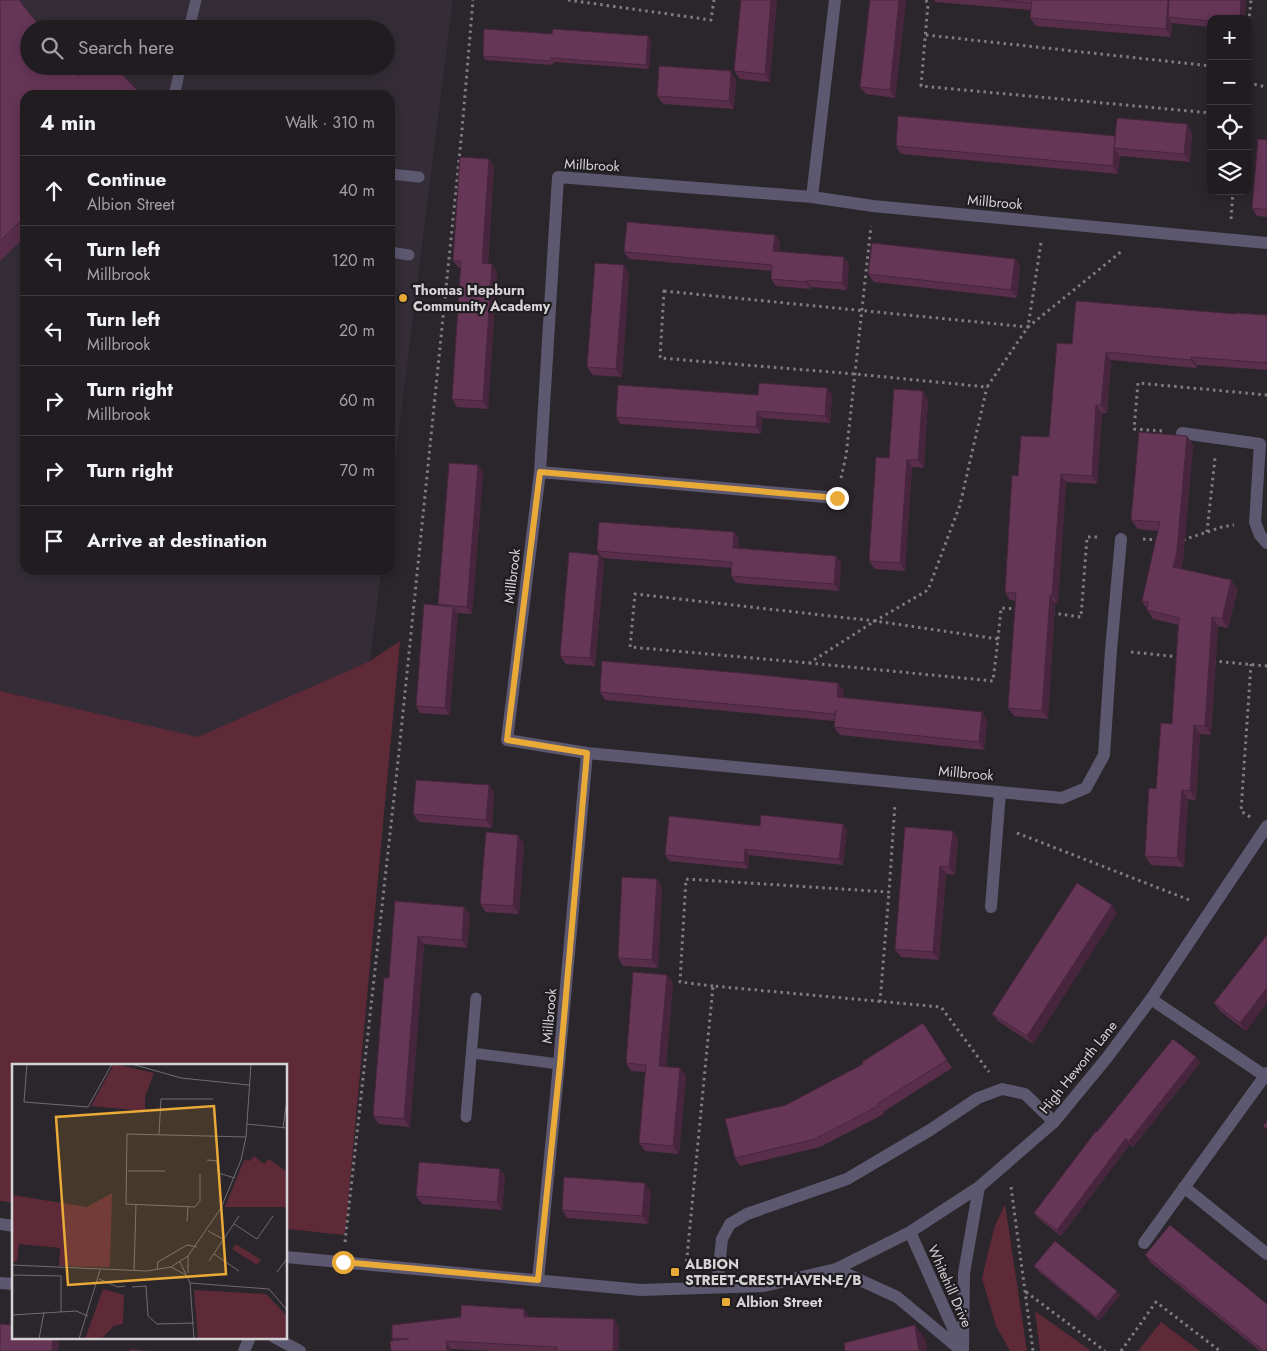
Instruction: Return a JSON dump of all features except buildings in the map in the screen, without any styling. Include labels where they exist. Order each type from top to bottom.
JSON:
[{"type":"street","points":[[812,196],[835,0]]},
{"type":"street","name":"Millbrook","points":[[1121,539],[1104,755],[1086,788],[1062,798],[587,753],[507,740],[540,472],[558,177],[812,196],[873,206],[1267,243]]},
{"type":"street","points":[[1182,433],[1260,444],[1255,522],[1260,535],[1267,543]]},
{"type":"street","points":[[540,472],[837,498]]},
{"type":"street","name":"Millbrook","points":[[538,1280],[560,1064],[587,753]]},
{"type":"street","points":[[991,907],[1000,792]]},
{"type":"street","name":"High Heworth Lane","points":[[717,1287],[764,1286],[836,1269],[910,1232],[978,1187],[1008,1162],[1054,1122],[1106,1060],[1151,999],[1267,827]]},
{"type":"street","points":[[1144,1243],[1266,1074],[1151,999]]},
{"type":"street","points":[[288,1257],[640,1290],[717,1287],[722,1239],[730,1224],[747,1214],[847,1179],[930,1130],[978,1098],[1002,1089],[1025,1094],[1054,1122]]},
{"type":"street","points":[[963,1351],[964,1273],[978,1187]]},
{"type":"street","points":[[1184,1187],[1267,1254]]},
{"type":"street","name":"Whitehill Drive","points":[[910,1232],[963,1351]]},
{"type":"street","points":[[836,1269],[897,1297],[963,1351]]},
{"type":"street","points":[[244,1351],[250,1338]]},
{"type":"street","points":[[276,1338],[300,1351]]},
{"type":"lane","points":[[191,20],[196,0]]},
{"type":"lane","points":[[175,90],[179,75]]},
{"type":"lane","points":[[395,175],[419,178]]},
{"type":"lane","points":[[395,253],[409,255]]},
{"type":"lane","points":[[466,1117],[476,998]]},
{"type":"lane","points":[[472,1053],[560,1064]]},
{"type":"path","points":[[343,1262],[399,752],[462,130],[473,0]]},
{"type":"path","points":[[568,0],[711,20],[714,0]]},
{"type":"path","points":[[926,0],[928,4],[922,86],[1207,113]]},
{"type":"path","points":[[1249,15],[1251,0]]},
{"type":"path","points":[[926,35],[1207,66]]},
{"type":"path","points":[[1252,84],[1267,87]]},
{"type":"path","points":[[1229,240],[1233,195]]},
{"type":"path","points":[[837,498],[846,456],[873,206]]},
{"type":"path","points":[[1028,327],[1044,222]]},
{"type":"path","points":[[809,662],[928,590],[960,505],[987,386],[1028,327],[1145,232]]},
{"type":"path","points":[[987,386],[660,358],[664,291],[1028,327]]},
{"type":"path","points":[[1182,433],[1134,429],[1138,383],[1267,395]]},
{"type":"path","points":[[1207,532],[1217,438]]},
{"type":"path","points":[[635,594],[875,621],[998,639],[994,681],[809,662],[630,647],[635,594]]},
{"type":"path","points":[[1111,650],[1186,658]]},
{"type":"path","points":[[1204,660],[1267,666]]},
{"type":"path","points":[[1251,664],[1241,811],[1267,827]]},
{"type":"path","points":[[880,1002],[896,782]]},
{"type":"path","points":[[997,825],[1212,909]]},
{"type":"path","points":[[889,892],[686,880],[680,982],[941,1007],[1002,1089]]},
{"type":"path","points":[[684,1289],[712,986]]},
{"type":"path","points":[[1008,1162],[1033,1351]]},
{"type":"path","points":[[1025,1292],[1105,1351]]},
{"type":"path","points":[[1121,1351],[1156,1302],[1220,1351]]},
{"type":"shaded area","name":"Thomas Hepburn Community Academy","points":[[0,0],[453,0],[395,460],[395,90],[20,90],[20,575],[380,575],[370,661],[198,738],[0,691]]},
{"type":"shaded area","points":[[400,641],[345,1235],[288,1229],[288,1064],[12,1064],[12,1203],[0,1201],[0,691],[198,737],[370,661]]},
{"type":"shaded area","points":[[1005,1204],[1027,1351],[1010,1351],[996,1326],[982,1278],[994,1228]]},
{"type":"shaded area","points":[[1035,1311],[1091,1351],[1040,1351]]},
{"type":"shaded area","points":[[1161,1322],[1200,1351],[1138,1351]]},
{"type":"place","name":"Thomas Hepburn Community Academy","points":[[403,298]]},
{"type":"place","name":"ALBION STREET-CRESTHAVEN-E/B","points":[[675,1272]]},
{"type":"place","name":"Albion Street","points":[[726,1302]]},
{"type":"route","points":[[343,1262],[538,1280],[560,1064],[587,753],[507,740],[540,472],[837,498]]}]
